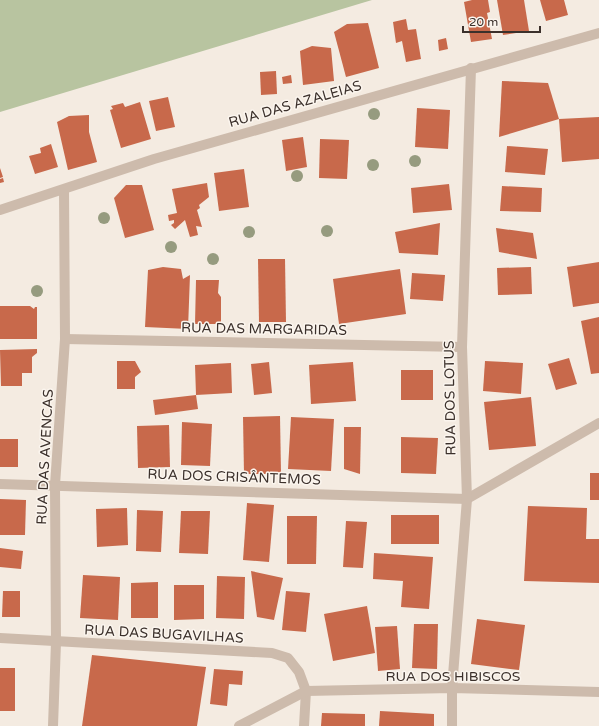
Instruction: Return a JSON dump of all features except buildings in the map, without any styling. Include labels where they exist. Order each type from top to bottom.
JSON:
[{"type":"street","name":"RUA DAS AZALEIAS","points":[[0,210],[154,159],[599,33]]},
{"type":"street","name":"RUA DOS LOTUS","points":[[452,726],[452,688],[467,499],[462,347],[471,68]]},
{"type":"street","name":"RUA DAS AVENCAS","points":[[53,726],[56,642],[55,485],[65,339],[64,190]]},
{"type":"street","name":"RUA DAS MARGARIDAS","points":[[65,339],[462,347]]},
{"type":"street","points":[[467,499],[599,423]]},
{"type":"street","name":"RUA DOS CRISÂNTEMOS","points":[[0,484],[467,499]]},
{"type":"street","name":"RUA DAS BUGAVILHAS","points":[[0,638],[272,653],[288,658],[300,672],[306,692]]},
{"type":"street","name":"RUA DOS HIBISCOS","points":[[306,692],[452,688],[599,692]]},
{"type":"street","points":[[239,726],[306,692]]},
{"type":"street","points":[[304,726],[306,692]]},
{"type":"green space","points":[[0,0],[372,0],[0,112]]}]
